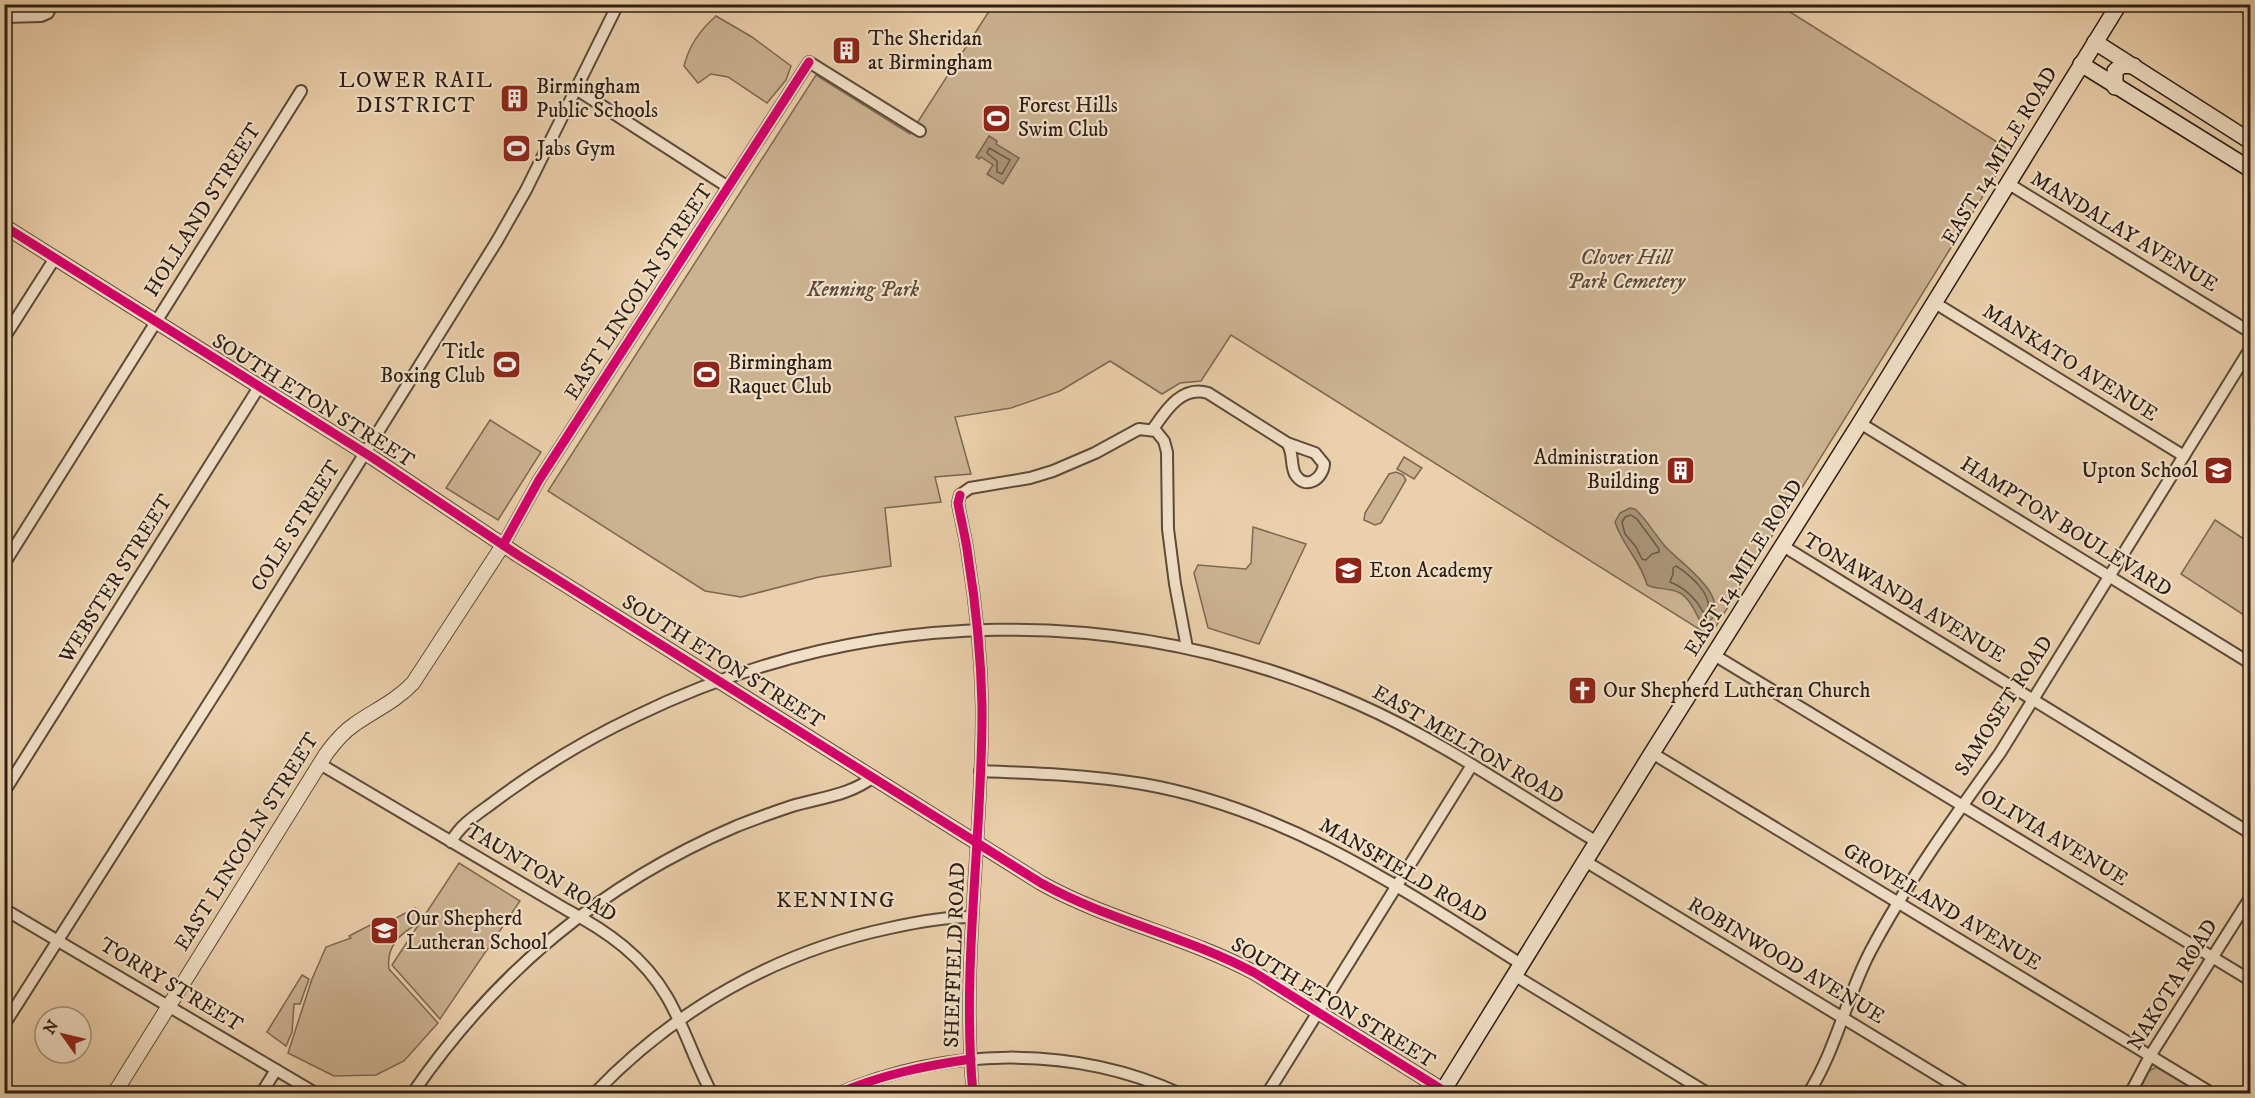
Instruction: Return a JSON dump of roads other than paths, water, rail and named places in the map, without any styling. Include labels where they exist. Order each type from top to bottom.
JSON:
[{"type":"main road","name":"EAST 14 MILE ROAD","points":[[1444,1092],[1652,753],[1935,303],[2119,4]]},
{"type":"main road","points":[[2095,42],[2250,141]]},
{"type":"main road","points":[[2081,64],[2250,169]]},
{"type":"main road","points":[[2115,87],[2115,71],[2122,65],[2134,66]]},
{"type":"street","name":"COLE STREET","points":[[4,1025],[506,227],[618,4]]},
{"type":"street","points":[[4,17],[41,16],[50,9]]},
{"type":"street","name":"EAST LINCOLN STREET","points":[[114,1094],[320,764],[344,732],[395,700],[413,683],[503,545],[545,471],[809,62],[920,131]]},
{"type":"street","points":[[576,89],[728,186]]},
{"type":"street","name":"HOLLAND STREET","points":[[4,564],[301,91]]},
{"type":"street","name":"MANDALAY AVENUE","points":[[2009,184],[2250,332]]},
{"type":"street","name":"SOUTH ETON STREET","points":[[4,226],[365,453],[503,545],[977,843],[1075,901],[1111,916],[1182,939],[1231,960],[1444,1092]]},
{"type":"street","points":[[4,338],[55,258]]},
{"type":"street","name":"MANKATO AVENUE","points":[[1935,303],[2184,456]]},
{"type":"street","name":"SAMOSET ROAD","points":[[1808,1094],[1824,1065],[1865,963],[1899,903],[1962,805],[2000,753],[2034,700],[2250,349]]},
{"type":"street","name":"WEBSTER STREET","points":[[4,792],[260,387]]},
{"type":"street","points":[[1187,648],[1174,584],[1168,529],[1167,452],[1164,441],[1149,429],[1180,396],[1196,390],[1214,396],[1287,442]]},
{"type":"street","name":"HAMPTON BOULEVARD","points":[[1860,423],[2250,663]]},
{"type":"street","name":"SHEFFIELD ROAD","points":[[973,1094],[969,1008],[971,917],[977,843],[982,707],[978,630],[958,503],[960,495],[970,488],[1011,482],[1053,471],[1095,453],[1139,429],[1149,429]]},
{"type":"street","name":"TONAWANDA AVENUE","points":[[1783,546],[2250,832]]},
{"type":"street","name":"EAST MELTON ROAD","points":[[450,842],[456,832],[481,812],[558,758],[628,719],[719,680],[781,659],[852,643],[935,632],[978,630],[1109,635],[1187,648],[1270,670],[1335,695],[1406,727],[1597,842]]},
{"type":"street","name":"OLIVIA AVENUE","points":[[1714,655],[2250,980]]},
{"type":"street","name":"GROVELAND AVENUE","points":[[1652,753],[2213,1094]]},
{"type":"street","name":"TAUNTON ROAD","points":[[320,764],[602,929],[637,959],[666,996],[712,1094]]},
{"type":"street","points":[[1267,1094],[1472,765]]},
{"type":"street","name":"MANSFIELD ROAD","points":[[980,771],[1059,774],[1145,784],[1250,814],[1289,829],[1356,861],[1396,886],[1709,1094]]},
{"type":"street","points":[[412,1094],[458,1031],[495,990],[536,951],[579,916],[656,866],[708,839],[792,806],[855,788],[873,777]]},
{"type":"street","name":"ROBINWOOD AVENUE","points":[[1585,861],[1968,1094]]},
{"type":"street","name":"NAKOTA ROAD","points":[[2130,1094],[2150,1056],[2250,898]]},
{"type":"street","name":"TORRY STREET","points":[[4,909],[317,1094]]},
{"type":"street","points":[[594,1094],[636,1053],[678,1020],[749,977],[817,948],[871,932],[944,918],[971,917]]},
{"type":"street","points":[[837,1094],[904,1070],[970,1059],[1029,1058],[1072,1062],[1131,1075],[1181,1094]]},
{"type":"street","points":[[261,1094],[276,1070]]},
{"type":"water","points":[[989,136],[997,141],[996,144],[1019,158],[1003,184],[987,174],[993,165],[981,157],[979,159],[976,157]]},
{"type":"water","points":[[1630,508],[1639,513],[1664,545],[1703,582],[1711,593],[1715,604],[1714,615],[1706,626],[1702,625],[1690,603],[1682,594],[1647,585],[1615,522],[1620,513]]},
{"type":"place","name":"The Sheridan at Birmingham","points":[[847,51]]},
{"type":"place","name":"Birmingham Public Schools","points":[[515,99]]},
{"type":"place","name":"Forest Hills Swim Club","points":[[997,118]]},
{"type":"place","name":"Jabs Gym","points":[[516,149]]},
{"type":"place","name":"Title Boxing Club","points":[[506,364]]},
{"type":"place","name":"Birmingham Raquet Club","points":[[707,375]]},
{"type":"place","name":"Administration Building","points":[[1680,470]]},
{"type":"place","name":"Upton School","points":[[2219,471]]},
{"type":"place","name":"Eton Academy","points":[[1348,571]]},
{"type":"place","name":"Our Shepherd Lutheran Church","points":[[1582,691]]},
{"type":"place","name":"Our Shepherd Lutheran School","points":[[385,931]]},
{"type":"district","name":"LOWER RAIL DISTRICT","points":[[416,92]]},
{"type":"district","name":"KENNING","points":[[836,900]]},
{"type":"park label","name":"Clover Hill Park Cemetery","points":[[1626,270]]},
{"type":"park label","name":"Kenning Park","points":[[863,290]]}]
